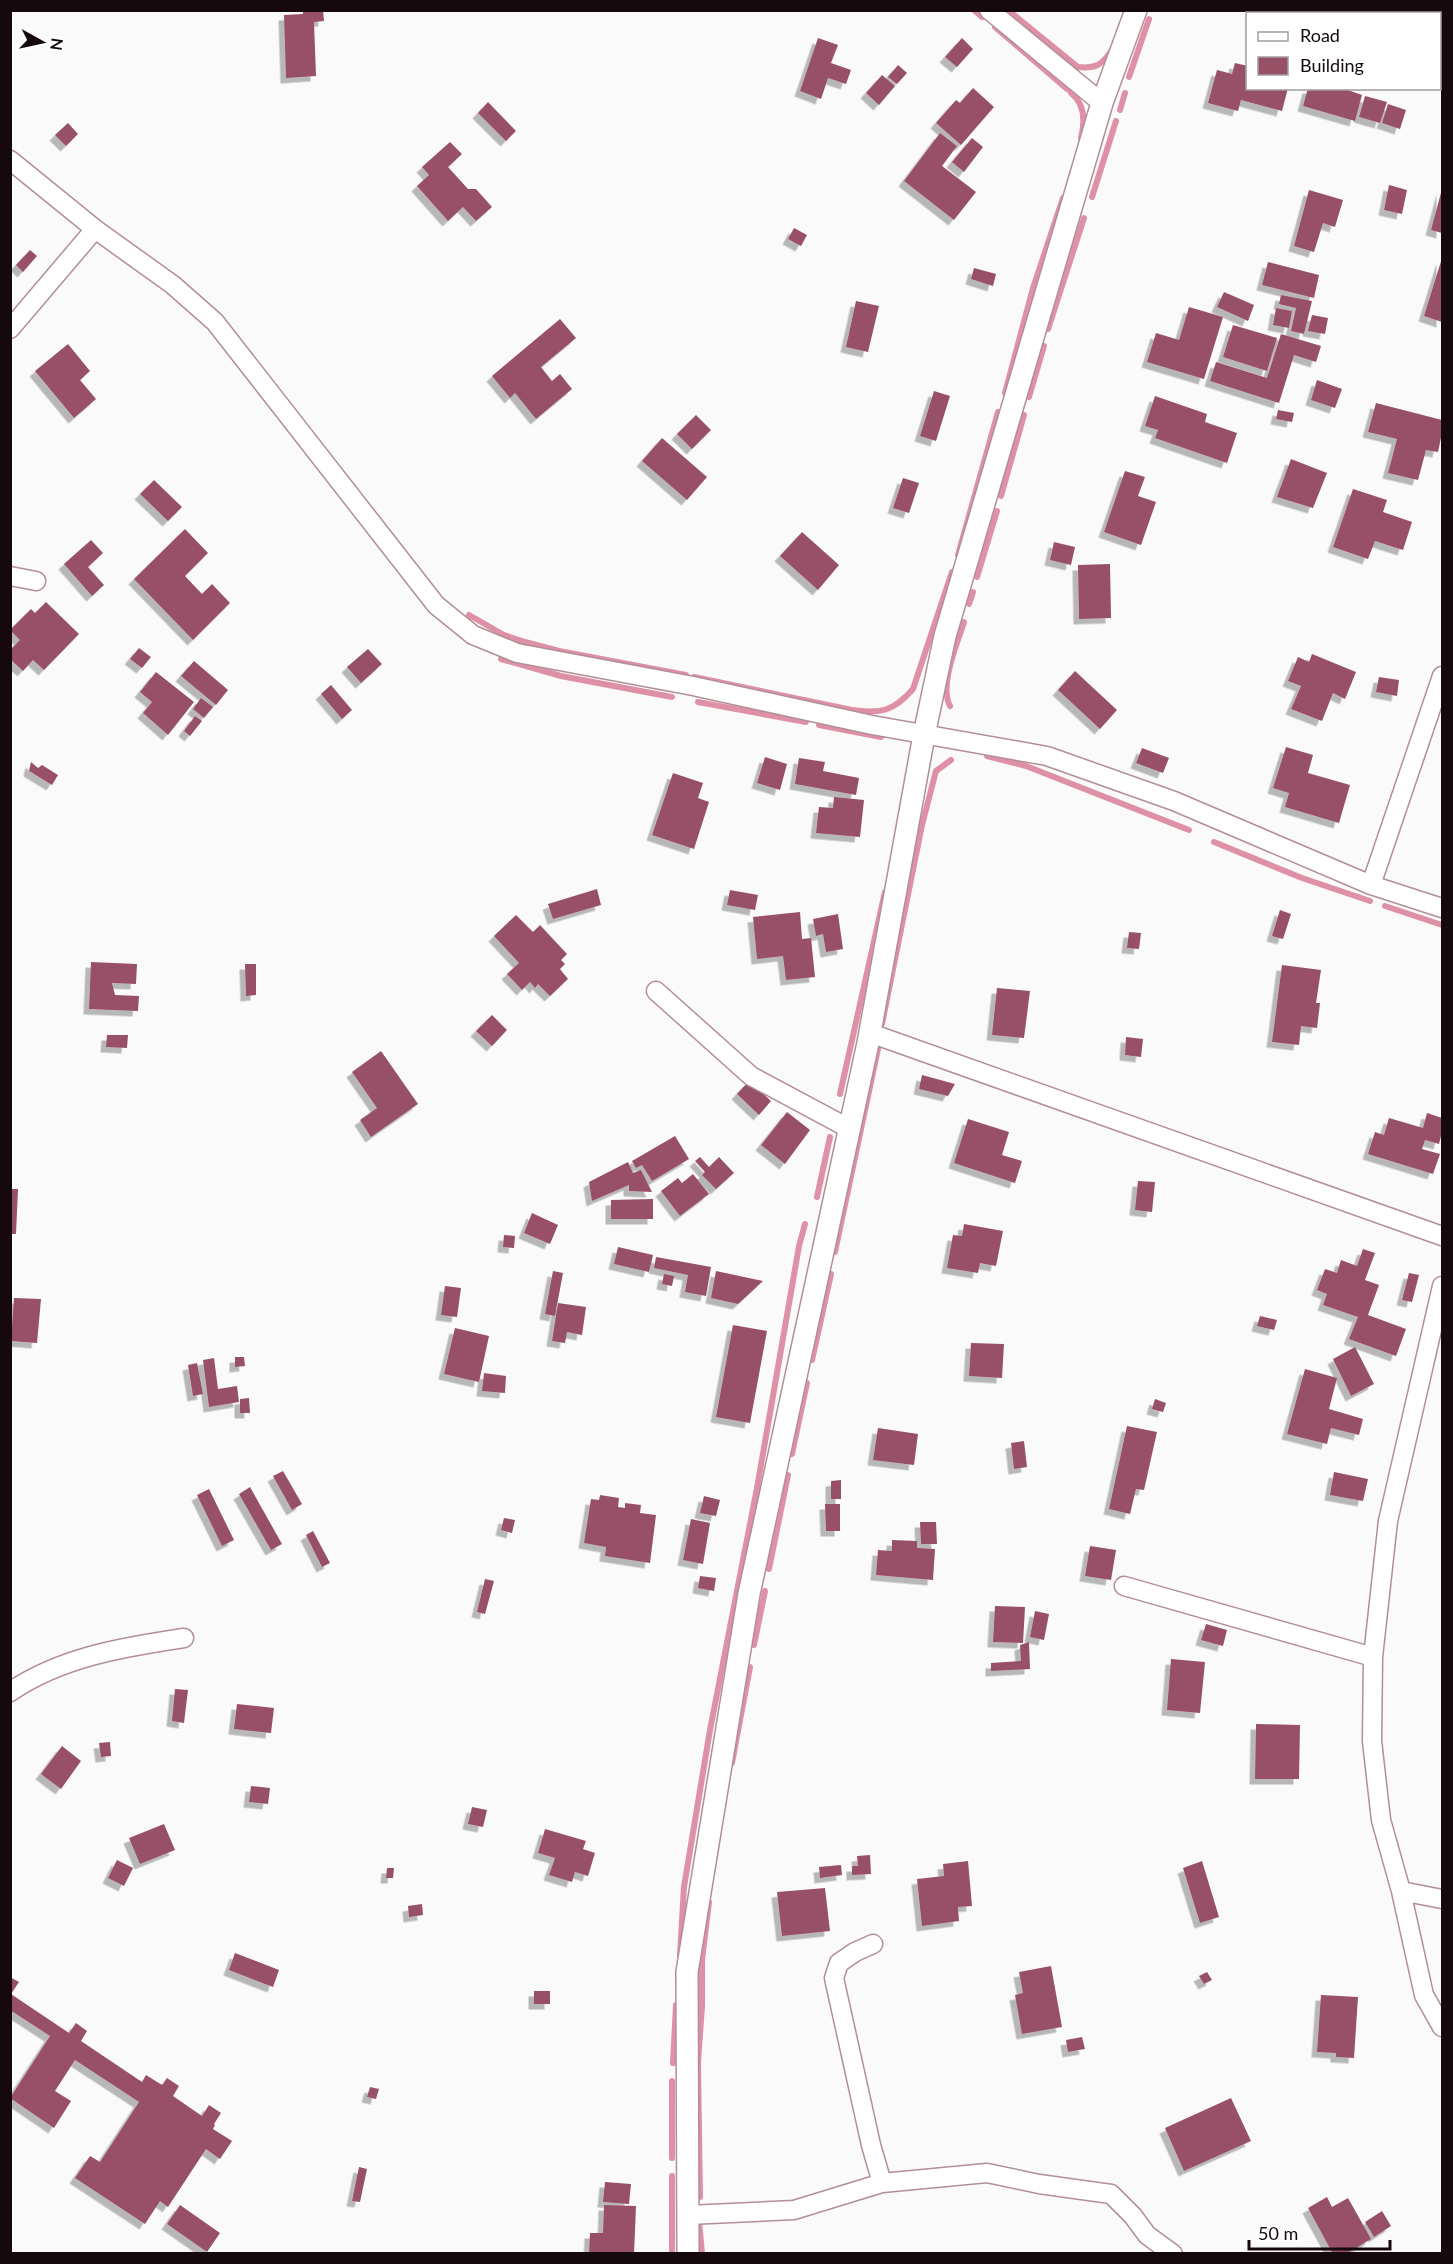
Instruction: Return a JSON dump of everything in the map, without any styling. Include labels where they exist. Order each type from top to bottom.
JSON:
[{"type":"street","points":[[989,10],[1102,104]]},
{"type":"street","points":[[688,2253],[687,1972],[749,1594],[870,1033],[924,735],[945,636],[1102,104],[1136,10]]},
{"type":"street","points":[[10,160],[95,229],[173,285],[215,322],[436,605],[473,635],[517,653],[693,686],[924,735],[1047,756],[1174,801],[1371,885],[1443,908]]},
{"type":"street","points":[[10,329],[95,229]]},
{"type":"street","points":[[10,576],[36,581]]},
{"type":"street","points":[[1371,885],[1443,676]]},
{"type":"street","points":[[656,991],[751,1076],[850,1129]]},
{"type":"street","points":[[870,1033],[1443,1236]]},
{"type":"street","points":[[1443,1286],[1388,1521],[1373,1658],[1372,1741],[1381,1820],[1401,1891],[1424,1995],[1443,2026]]},
{"type":"street","points":[[1124,1586],[1373,1658]]},
{"type":"street","points":[[10,1692],[48,1670],[122,1647],[184,1638]]},
{"type":"street","points":[[1401,1891],[1443,1899]]},
{"type":"street","points":[[873,1944],[839,1963],[834,1978],[871,2145],[882,2183]]},
{"type":"street","points":[[688,2215],[794,2210],[882,2183],[987,2174],[1111,2194],[1133,2216],[1147,2235],[1165,2251]]},
{"type":"building","points":[[303,10],[323,10],[324,21],[314,22],[316,76],[286,78],[284,15],[303,14]]},
{"type":"building","points":[[818,38],[838,45],[831,63],[851,70],[846,84],[828,78],[821,99],[800,91]]},
{"type":"building","points":[[962,38],[973,49],[957,67],[945,57]]},
{"type":"building","points":[[1235,63],[1246,66],[1246,90],[1287,90],[1282,111],[1241,100],[1238,111],[1208,103],[1217,70],[1232,74]]},
{"type":"building","points":[[898,65],[907,73],[897,84],[888,77]]},
{"type":"building","points":[[882,75],[895,86],[879,105],[866,93]]},
{"type":"building","points":[[973,88],[994,107],[961,145],[936,123],[956,100],[960,103]]},
{"type":"building","points":[[1307,90],[1348,90],[1362,95],[1355,121],[1303,106]]},
{"type":"building","points":[[1365,96],[1387,102],[1380,123],[1359,117]]},
{"type":"building","points":[[488,102],[516,131],[506,141],[478,113]]},
{"type":"building","points":[[1388,104],[1406,110],[1400,129],[1382,123]]},
{"type":"building","points":[[68,123],[78,134],[66,146],[55,135]]},
{"type":"building","points":[[940,133],[957,146],[942,166],[976,192],[954,220],[904,181]]},
{"type":"building","points":[[972,138],[983,147],[964,172],[952,162]]},
{"type":"building","points":[[450,142],[462,154],[448,167],[468,189],[476,189],[492,207],[476,221],[463,207],[448,221],[417,186],[429,175],[422,167]]},
{"type":"building","points":[[1389,185],[1407,190],[1402,214],[1384,210]]},
{"type":"building","points":[[1442,189],[1442,233],[1431,230]]},
{"type":"building","points":[[1309,190],[1343,200],[1335,227],[1323,223],[1314,252],[1294,246]]},
{"type":"building","points":[[794,228],[807,235],[801,246],[788,239]]},
{"type":"building","points":[[30,250],[37,256],[23,272],[16,265]]},
{"type":"building","points":[[1442,258],[1442,322],[1424,316]]},
{"type":"building","points":[[1268,262],[1319,275],[1314,298],[1262,285]]},
{"type":"building","points":[[974,268],[996,274],[993,286],[971,279]]},
{"type":"building","points":[[1224,292],[1254,305],[1248,321],[1217,307]]},
{"type":"building","points":[[1281,295],[1312,301],[1304,334],[1291,331],[1296,308],[1279,304]]},
{"type":"building","points":[[856,301],[879,306],[868,352],[846,347]]},
{"type":"building","points":[[1189,307],[1223,317],[1204,379],[1147,362],[1156,333],[1179,340]]},
{"type":"building","points":[[1276,308],[1292,311],[1289,328],[1273,325]]},
{"type":"building","points":[[1312,315],[1328,318],[1325,334],[1308,331]]},
{"type":"building","points":[[560,319],[576,338],[541,367],[552,381],[560,374],[572,389],[536,419],[515,393],[510,398],[492,376]]},
{"type":"building","points":[[1233,325],[1277,338],[1267,371],[1223,357]]},
{"type":"building","points":[[1281,334],[1321,346],[1316,362],[1294,355],[1279,403],[1210,381],[1216,362],[1267,378]]},
{"type":"building","points":[[68,344],[90,371],[80,380],[96,399],[74,418],[35,371]]},
{"type":"building","points":[[1317,380],[1342,389],[1335,408],[1311,400]]},
{"type":"building","points":[[934,391],[950,396],[936,441],[920,436]]},
{"type":"building","points":[[1155,396],[1207,414],[1205,422],[1237,433],[1227,463],[1155,438],[1158,430],[1145,426]]},
{"type":"building","points":[[1376,403],[1442,420],[1438,452],[1426,450],[1418,480],[1388,473],[1397,439],[1368,432]]},
{"type":"building","points":[[1278,410],[1294,413],[1292,422],[1276,419]]},
{"type":"building","points":[[696,415],[711,430],[692,449],[677,434]]},
{"type":"building","points":[[662,438],[707,477],[687,500],[642,461]]},
{"type":"building","points":[[1291,459],[1327,473],[1313,508],[1277,497]]},
{"type":"building","points":[[1125,471],[1145,477],[1138,496],[1156,502],[1141,545],[1104,532]]},
{"type":"building","points":[[903,478],[919,483],[909,513],[893,508]]},
{"type":"building","points":[[154,480],[182,507],[168,521],[140,494]]},
{"type":"building","points":[[1353,489],[1387,500],[1383,512],[1412,522],[1403,550],[1375,541],[1368,559],[1333,547]]},
{"type":"building","points":[[185,529],[208,553],[185,576],[202,594],[212,584],[230,603],[193,640],[134,579]]},
{"type":"building","points":[[802,532],[839,565],[818,590],[780,556]]},
{"type":"building","points":[[91,540],[103,553],[88,567],[104,585],[92,596],[64,564]]},
{"type":"building","points":[[1054,542],[1075,547],[1071,565],[1050,560]]},
{"type":"building","points":[[1110,564],[1111,618],[1079,619],[1078,565]]},
{"type":"building","points":[[46,602],[79,634],[44,670],[33,660],[23,671],[10,659],[10,650],[20,640],[10,630],[31,609],[35,613]]},
{"type":"building","points":[[139,648],[151,657],[142,668],[130,659]]},
{"type":"building","points":[[368,649],[382,664],[361,683],[347,667]]},
{"type":"building","points":[[1312,654],[1356,672],[1345,699],[1333,693],[1322,721],[1291,709],[1301,686],[1288,681],[1298,657],[1309,662]]},
{"type":"building","points":[[194,661],[228,690],[216,705],[181,676]]},
{"type":"building","points":[[1075,671],[1117,710],[1100,729],[1058,690]]},
{"type":"building","points":[[156,672],[194,702],[168,735],[143,713],[152,702],[140,692]]},
{"type":"building","points":[[1379,677],[1399,680],[1397,696],[1376,692]]},
{"type":"building","points":[[331,685],[352,710],[342,719],[321,694]]},
{"type":"building","points":[[201,698],[213,707],[204,718],[193,709]]},
{"type":"building","points":[[195,716],[202,721],[190,736],[184,731]]},
{"type":"building","points":[[1286,747],[1313,755],[1308,773],[1350,785],[1339,823],[1285,807],[1289,793],[1273,788]]},
{"type":"building","points":[[1142,748],[1169,758],[1163,773],[1136,763]]},
{"type":"building","points":[[765,757],[787,764],[780,790],[757,783]]},
{"type":"building","points":[[799,758],[825,762],[823,771],[859,778],[856,795],[795,784]]},
{"type":"building","points":[[31,762],[38,768],[42,765],[58,775],[52,785],[29,771]]},
{"type":"building","points":[[673,773],[703,783],[698,798],[709,802],[694,849],[652,835]]},
{"type":"building","points":[[834,797],[864,800],[860,837],[816,833],[819,807],[833,808]]},
{"type":"building","points":[[597,889],[601,905],[553,919],[548,904]]},
{"type":"building","points":[[730,890],[758,895],[755,910],[727,905]]},
{"type":"building","points":[[1280,910],[1291,914],[1283,939],[1272,936]]},
{"type":"building","points":[[800,912],[802,939],[811,938],[815,977],[786,980],[783,956],[757,959],[753,917]]},
{"type":"building","points":[[838,914],[843,949],[826,952],[823,934],[816,936],[813,919]]},
{"type":"building","points":[[516,915],[533,932],[540,925],[567,954],[561,960],[565,964],[560,969],[568,979],[550,996],[538,984],[535,988],[530,982],[522,990],[507,974],[519,963],[494,936]]},
{"type":"building","points":[[1129,932],[1141,933],[1139,949],[1127,948]]},
{"type":"building","points":[[91,962],[137,964],[136,984],[112,983],[115,995],[139,996],[138,1011],[89,1009]]},
{"type":"building","points":[[245,964],[256,964],[256,995],[246,996]]},
{"type":"building","points":[[1282,965],[1321,970],[1316,1003],[1320,1003],[1317,1028],[1301,1026],[1299,1045],[1272,1042]]},
{"type":"building","points":[[997,988],[1030,991],[1024,1038],[992,1035]]},
{"type":"building","points":[[492,1015],[507,1030],[492,1046],[476,1031]]},
{"type":"building","points":[[107,1035],[128,1035],[127,1048],[106,1047]]},
{"type":"building","points":[[1126,1037],[1143,1039],[1141,1057],[1125,1055]]},
{"type":"building","points":[[381,1051],[418,1104],[371,1137],[360,1120],[377,1108],[352,1072]]},
{"type":"building","points":[[922,1075],[955,1084],[948,1096],[919,1089]]},
{"type":"building","points":[[749,1081],[771,1101],[759,1115],[737,1094]]},
{"type":"building","points":[[787,1112],[810,1130],[785,1164],[761,1145]]},
{"type":"building","points":[[1427,1113],[1442,1118],[1439,1144],[1425,1140],[1422,1149],[1440,1154],[1433,1174],[1368,1154],[1375,1132],[1384,1135],[1389,1118],[1423,1128]]},
{"type":"building","points":[[968,1119],[1009,1132],[1002,1155],[1022,1161],[1015,1183],[954,1163]]},
{"type":"building","points":[[675,1136],[689,1159],[652,1181],[642,1165],[636,1168],[632,1161]]},
{"type":"building","points":[[700,1157],[709,1167],[719,1157],[734,1173],[716,1189],[702,1175],[705,1172],[695,1161]]},
{"type":"building","points":[[628,1162],[633,1173],[641,1170],[652,1192],[629,1191],[629,1185],[592,1201],[589,1182]]},
{"type":"building","points":[[693,1174],[709,1194],[680,1216],[661,1191],[678,1178],[682,1183]]},
{"type":"building","points":[[1138,1181],[1155,1182],[1152,1212],[1135,1210]]},
{"type":"building","points":[[10,1189],[18,1189],[16,1234],[10,1234]]},
{"type":"building","points":[[653,1199],[653,1219],[611,1219],[611,1200]]},
{"type":"building","points":[[532,1213],[558,1225],[550,1244],[524,1233]]},
{"type":"building","points":[[964,1224],[1003,1231],[996,1266],[980,1263],[978,1273],[947,1268],[953,1235],[962,1236]]},
{"type":"building","points":[[504,1235],[515,1236],[514,1248],[503,1247]]},
{"type":"building","points":[[618,1247],[653,1255],[649,1272],[614,1264]]},
{"type":"building","points":[[1363,1249],[1375,1253],[1365,1280],[1379,1285],[1368,1315],[1406,1329],[1396,1356],[1349,1339],[1358,1317],[1323,1305],[1327,1294],[1317,1290],[1325,1269],[1337,1273],[1341,1260],[1357,1266]]},
{"type":"building","points":[[656,1257],[711,1267],[706,1296],[685,1292],[688,1275],[654,1268]]},
{"type":"building","points":[[553,1271],[563,1273],[555,1316],[545,1314]]},
{"type":"building","points":[[716,1271],[763,1281],[738,1304],[711,1298]]},
{"type":"building","points":[[1409,1273],[1419,1275],[1412,1302],[1402,1300]]},
{"type":"building","points":[[664,1274],[674,1276],[672,1286],[662,1284]]},
{"type":"building","points":[[445,1286],[461,1288],[457,1317],[441,1315]]},
{"type":"building","points":[[14,1298],[41,1299],[37,1343],[11,1341]]},
{"type":"building","points":[[558,1303],[586,1307],[582,1335],[567,1332],[565,1343],[552,1341]]},
{"type":"building","points":[[1260,1316],[1277,1320],[1274,1330],[1257,1326]]},
{"type":"building","points":[[733,1325],[767,1331],[750,1423],[716,1417]]},
{"type":"building","points":[[455,1328],[489,1336],[479,1382],[444,1374]]},
{"type":"building","points":[[971,1343],[1004,1344],[1002,1378],[969,1376]]},
{"type":"building","points":[[1355,1347],[1374,1384],[1351,1396],[1333,1359]]},
{"type":"building","points":[[235,1357],[244,1357],[245,1366],[235,1367]]},
{"type":"building","points":[[214,1358],[218,1389],[237,1386],[239,1402],[209,1407],[203,1360]]},
{"type":"building","points":[[197,1363],[203,1394],[193,1396],[188,1365]]},
{"type":"building","points":[[1305,1369],[1337,1378],[1329,1409],[1363,1419],[1359,1435],[1331,1428],[1327,1444],[1287,1434]]},
{"type":"building","points":[[484,1373],[506,1376],[505,1393],[482,1391]]},
{"type":"building","points":[[249,1398],[250,1413],[240,1413],[240,1399]]},
{"type":"building","points":[[1155,1399],[1166,1403],[1163,1412],[1152,1409]]},
{"type":"building","points":[[1127,1426],[1157,1432],[1144,1490],[1136,1489],[1130,1514],[1109,1509]]},
{"type":"building","points":[[878,1428],[918,1434],[914,1465],[873,1460]]},
{"type":"building","points":[[1024,1441],[1027,1467],[1014,1469],[1011,1443]]},
{"type":"building","points":[[283,1471],[302,1504],[292,1510],[273,1476]]},
{"type":"building","points":[[1334,1472],[1368,1479],[1363,1501],[1330,1495]]},
{"type":"building","points":[[841,1480],[841,1499],[831,1499],[831,1481]]},
{"type":"building","points":[[250,1487],[282,1544],[271,1550],[239,1494]]},
{"type":"building","points":[[209,1489],[234,1540],[222,1546],[197,1495]]},
{"type":"building","points":[[600,1495],[619,1498],[618,1507],[625,1508],[625,1503],[641,1505],[640,1513],[656,1515],[650,1563],[605,1556],[606,1547],[584,1543],[591,1499],[599,1500]]},
{"type":"building","points":[[704,1496],[720,1500],[716,1516],[700,1513]]},
{"type":"building","points":[[825,1504],[840,1504],[840,1531],[826,1531]]},
{"type":"building","points":[[504,1518],[515,1520],[512,1533],[501,1530]]},
{"type":"building","points":[[691,1519],[710,1523],[703,1564],[683,1560]]},
{"type":"building","points":[[920,1522],[936,1522],[937,1544],[921,1544]]},
{"type":"building","points":[[313,1531],[330,1563],[322,1567],[306,1535]]},
{"type":"building","points":[[892,1540],[917,1541],[917,1548],[935,1549],[933,1580],[876,1575],[878,1550],[892,1551]]},
{"type":"building","points":[[1090,1546],[1116,1550],[1111,1580],[1085,1576]]},
{"type":"building","points":[[700,1576],[716,1578],[714,1591],[698,1588]]},
{"type":"building","points":[[485,1579],[494,1581],[485,1614],[477,1612]]},
{"type":"building","points":[[995,1606],[1025,1607],[1023,1643],[993,1642]]},
{"type":"building","points":[[1035,1611],[1049,1614],[1044,1640],[1030,1637]]},
{"type":"building","points":[[1206,1624],[1227,1630],[1223,1646],[1201,1640]]},
{"type":"building","points":[[1029,1642],[1030,1669],[991,1671],[991,1663],[1021,1661],[1020,1645]]},
{"type":"building","points":[[1171,1659],[1205,1662],[1200,1713],[1167,1710]]},
{"type":"building","points":[[175,1689],[188,1690],[184,1723],[172,1721]]},
{"type":"building","points":[[237,1704],[274,1708],[271,1733],[234,1729]]},
{"type":"building","points":[[1256,1724],[1300,1725],[1299,1779],[1255,1779]]},
{"type":"building","points":[[110,1742],[111,1756],[101,1757],[99,1743]]},
{"type":"building","points":[[62,1746],[81,1761],[61,1789],[41,1774]]},
{"type":"building","points":[[251,1786],[270,1788],[268,1804],[249,1802]]},
{"type":"building","points":[[472,1807],[487,1810],[483,1827],[468,1824]]},
{"type":"building","points":[[164,1824],[175,1850],[140,1864],[129,1838]]},
{"type":"building","points":[[545,1829],[586,1841],[583,1849],[595,1853],[588,1876],[575,1872],[572,1882],[549,1875],[555,1858],[538,1853]]},
{"type":"building","points":[[870,1855],[871,1874],[852,1875],[852,1866],[858,1866],[857,1856]]},
{"type":"building","points":[[117,1860],[133,1868],[124,1886],[108,1878]]},
{"type":"building","points":[[968,1861],[972,1906],[958,1907],[959,1921],[922,1926],[917,1879],[944,1876],[943,1864]]},
{"type":"building","points":[[1202,1861],[1219,1917],[1200,1923],[1183,1868]]},
{"type":"building","points":[[841,1865],[842,1875],[820,1878],[819,1867]]},
{"type":"building","points":[[387,1868],[394,1868],[393,1878],[386,1878]]},
{"type":"building","points":[[825,1888],[830,1931],[782,1936],[777,1892]]},
{"type":"building","points":[[422,1904],[423,1915],[409,1917],[408,1906]]},
{"type":"building","points":[[235,1953],[279,1970],[273,1987],[229,1970]]},
{"type":"building","points":[[1051,1966],[1062,2027],[1022,2034],[1015,1995],[1023,1993],[1019,1972]]},
{"type":"building","points":[[1207,1972],[1212,1980],[1204,1984],[1199,1976]]},
{"type":"building","points":[[10,1977],[19,1982],[11,1994],[69,2033],[76,2023],[87,2031],[81,2041],[142,2082],[146,2075],[162,2085],[167,2078],[179,2086],[173,2096],[202,2116],[209,2105],[221,2113],[213,2129],[232,2141],[220,2159],[206,2149],[168,2207],[160,2201],[145,2224],[75,2178],[90,2156],[100,2162],[139,2102],[75,2060],[55,2091],[71,2101],[54,2128],[10,2098],[50,2036],[10,2010]]},
{"type":"building","points":[[534,1991],[550,1991],[550,2004],[534,2004]]},
{"type":"building","points":[[1321,1995],[1358,1997],[1354,2058],[1336,2057],[1336,2053],[1317,2052]]},
{"type":"building","points":[[1082,2037],[1085,2049],[1068,2052],[1066,2040]]},
{"type":"building","points":[[370,2087],[379,2089],[376,2099],[367,2097]]},
{"type":"building","points":[[1231,2098],[1251,2141],[1184,2171],[1165,2128]]},
{"type":"building","points":[[359,2167],[367,2169],[360,2202],[352,2201]]},
{"type":"building","points":[[605,2182],[631,2184],[629,2204],[603,2202]]},
{"type":"building","points":[[1327,2197],[1332,2207],[1348,2198],[1371,2239],[1346,2254],[1333,2254],[1308,2208]]},
{"type":"building","points":[[180,2205],[220,2233],[207,2252],[167,2224]]},
{"type":"building","points":[[604,2205],[636,2206],[634,2254],[589,2254],[590,2233],[603,2233]]},
{"type":"building","points":[[1382,2211],[1391,2226],[1374,2237],[1365,2222]]},
{"type":"waterway","points":[[974,10],[982,17]]},
{"type":"waterway","points":[[1008,10],[1078,67],[1098,65],[1111,51]]},
{"type":"waterway","points":[[1129,77],[1149,19]]},
{"type":"waterway","points":[[995,27],[1067,89]]},
{"type":"waterway","points":[[1071,93],[1079,102],[1083,114],[1081,138]]},
{"type":"waterway","points":[[1120,110],[1125,93]]},
{"type":"waterway","points":[[1092,197],[1116,121]]},
{"type":"waterway","points":[[1005,393],[1033,288],[1063,198]]},
{"type":"waterway","points":[[1048,329],[1084,218]]},
{"type":"waterway","points":[[1029,397],[1044,346]]},
{"type":"waterway","points":[[958,555],[998,412]]},
{"type":"waterway","points":[[1001,496],[1024,415]]},
{"type":"waterway","points":[[977,577],[997,511]]},
{"type":"waterway","points":[[694,677],[852,710],[871,712],[886,709],[900,702],[913,689],[952,572]]},
{"type":"waterway","points":[[969,604],[973,592]]},
{"type":"waterway","points":[[469,615],[504,635],[525,642],[559,651],[686,675]]},
{"type":"waterway","points":[[950,706],[947,698],[948,676],[964,622]]},
{"type":"waterway","points":[[501,659],[561,676],[672,697]]},
{"type":"waterway","points":[[698,702],[806,722]]},
{"type":"waterway","points":[[819,725],[881,737]]},
{"type":"waterway","points":[[987,756],[1026,766],[1189,830]]},
{"type":"waterway","points":[[882,1024],[922,825],[936,771],[951,760]]},
{"type":"waterway","points":[[1214,842],[1302,878],[1370,901]]},
{"type":"waterway","points":[[840,1094],[885,892]]},
{"type":"waterway","points":[[1385,906],[1442,925]]},
{"type":"waterway","points":[[835,1252],[878,1049]]},
{"type":"waterway","points":[[817,1197],[830,1137]]},
{"type":"waterway","points":[[680,1955],[684,1887],[710,1730],[757,1488],[799,1246],[805,1224]]},
{"type":"waterway","points":[[812,1360],[831,1274]]},
{"type":"waterway","points":[[792,1454],[807,1383]]},
{"type":"waterway","points":[[769,1569],[788,1475]]},
{"type":"waterway","points":[[754,1645],[765,1591]]},
{"type":"waterway","points":[[732,1763],[750,1667]]},
{"type":"waterway","points":[[700,2197],[698,2062],[702,2006],[702,1960],[709,1902]]},
{"type":"waterway","points":[[673,2063],[676,2005]]},
{"type":"waterway","points":[[672,2081],[672,2158]]},
{"type":"waterway","points":[[672,2176],[672,2254]]},
{"type":"waterway","points":[[699,2221],[702,2254]]}]
